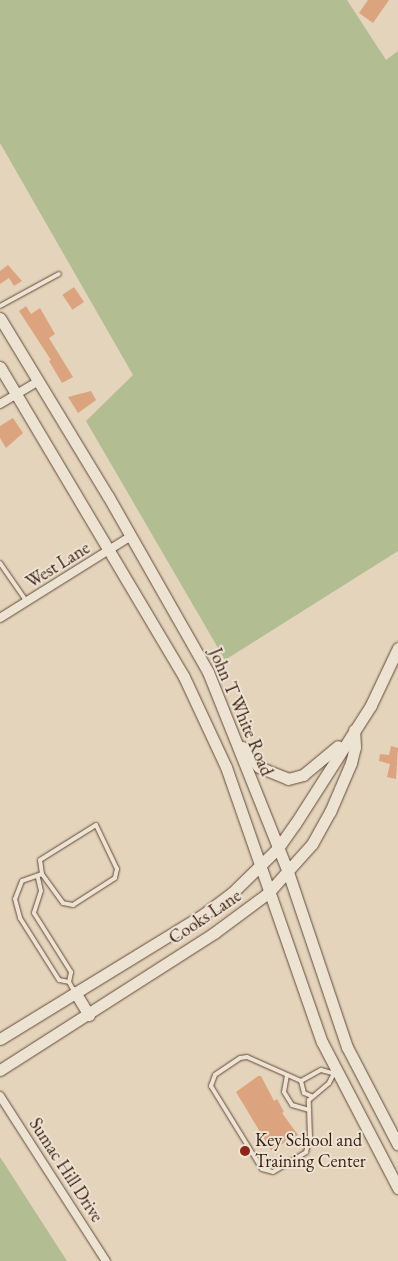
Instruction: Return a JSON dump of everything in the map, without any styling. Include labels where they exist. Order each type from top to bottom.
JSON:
[{"type":"main road","name":"John T White Road","points":[[0,318],[131,536],[208,672],[288,872],[347,1047],[398,1145]]},
{"type":"main road","name":"John T White Road","points":[[0,367],[18,394],[188,686],[226,767],[258,867],[334,1071],[398,1188]]},
{"type":"main road","name":"Cooks Lane","points":[[0,1039],[72,987],[204,914],[278,848],[371,705],[398,648]]},
{"type":"main road","points":[[232,734],[259,766],[288,779],[303,775],[320,763],[354,730]]},
{"type":"main road","name":"Cooks Lane","points":[[0,1070],[89,1015],[214,933],[268,894],[312,844],[330,812],[351,763],[355,747],[354,730]]},
{"type":"main road","points":[[72,987],[89,1015]]},
{"type":"street","points":[[0,404],[37,382]]},
{"type":"street","name":"West Lane","points":[[0,618],[131,536]]},
{"type":"street","name":"Sumac Hill Drive","points":[[0,1096],[106,1261]]},
{"type":"lane","points":[[0,306],[59,274]]},
{"type":"lane","points":[[0,563],[27,602]]},
{"type":"lane","points":[[96,825],[116,869],[115,878],[73,905],[63,903],[42,874],[40,860],[96,825]]},
{"type":"lane","points":[[38,878],[42,874]]},
{"type":"lane","points":[[38,878],[28,876],[22,881],[15,899],[20,918],[59,980],[72,987]]},
{"type":"lane","points":[[38,878],[41,891],[34,913],[71,972],[72,987]]},
{"type":"lane","points":[[247,1057],[301,1081],[321,1070],[334,1071],[329,1083],[311,1096],[309,1110],[310,1137],[306,1152],[272,1172],[262,1169],[212,1086],[215,1075],[240,1058],[247,1057]]},
{"type":"lane","points":[[287,1075],[284,1092],[292,1106],[309,1110]]},
{"type":"lane","points":[[301,1081],[304,1093],[311,1096]]},
{"type":"green space","points":[[0,0],[347,0],[386,60],[398,51],[398,551],[225,660],[86,421],[133,375],[0,143]]},
{"type":"green space","points":[[0,1157],[67,1261],[0,1261]]},
{"type":"building","points":[[368,0],[389,0],[373,23],[359,13]]},
{"type":"building","points":[[8,265],[22,281],[14,286],[9,278],[0,284],[0,271]]},
{"type":"building","points":[[74,287],[84,302],[72,310],[62,295]]},
{"type":"building","points":[[26,306],[31,314],[40,308],[55,334],[49,338],[73,377],[62,383],[49,361],[51,360],[19,311]]},
{"type":"building","points":[[91,391],[96,400],[78,413],[68,397]]},
{"type":"building","points":[[13,418],[23,433],[6,448],[0,438],[0,426]]},
{"type":"building","points":[[391,746],[398,748],[396,779],[387,777],[390,764],[379,761],[380,754],[389,755]]},
{"type":"building","points":[[258,1076],[261,1076],[274,1101],[277,1099],[284,1112],[282,1113],[298,1135],[271,1150],[236,1092]]},
{"type":"place","name":"Key School and Training Center","points":[[245,1151]]}]
